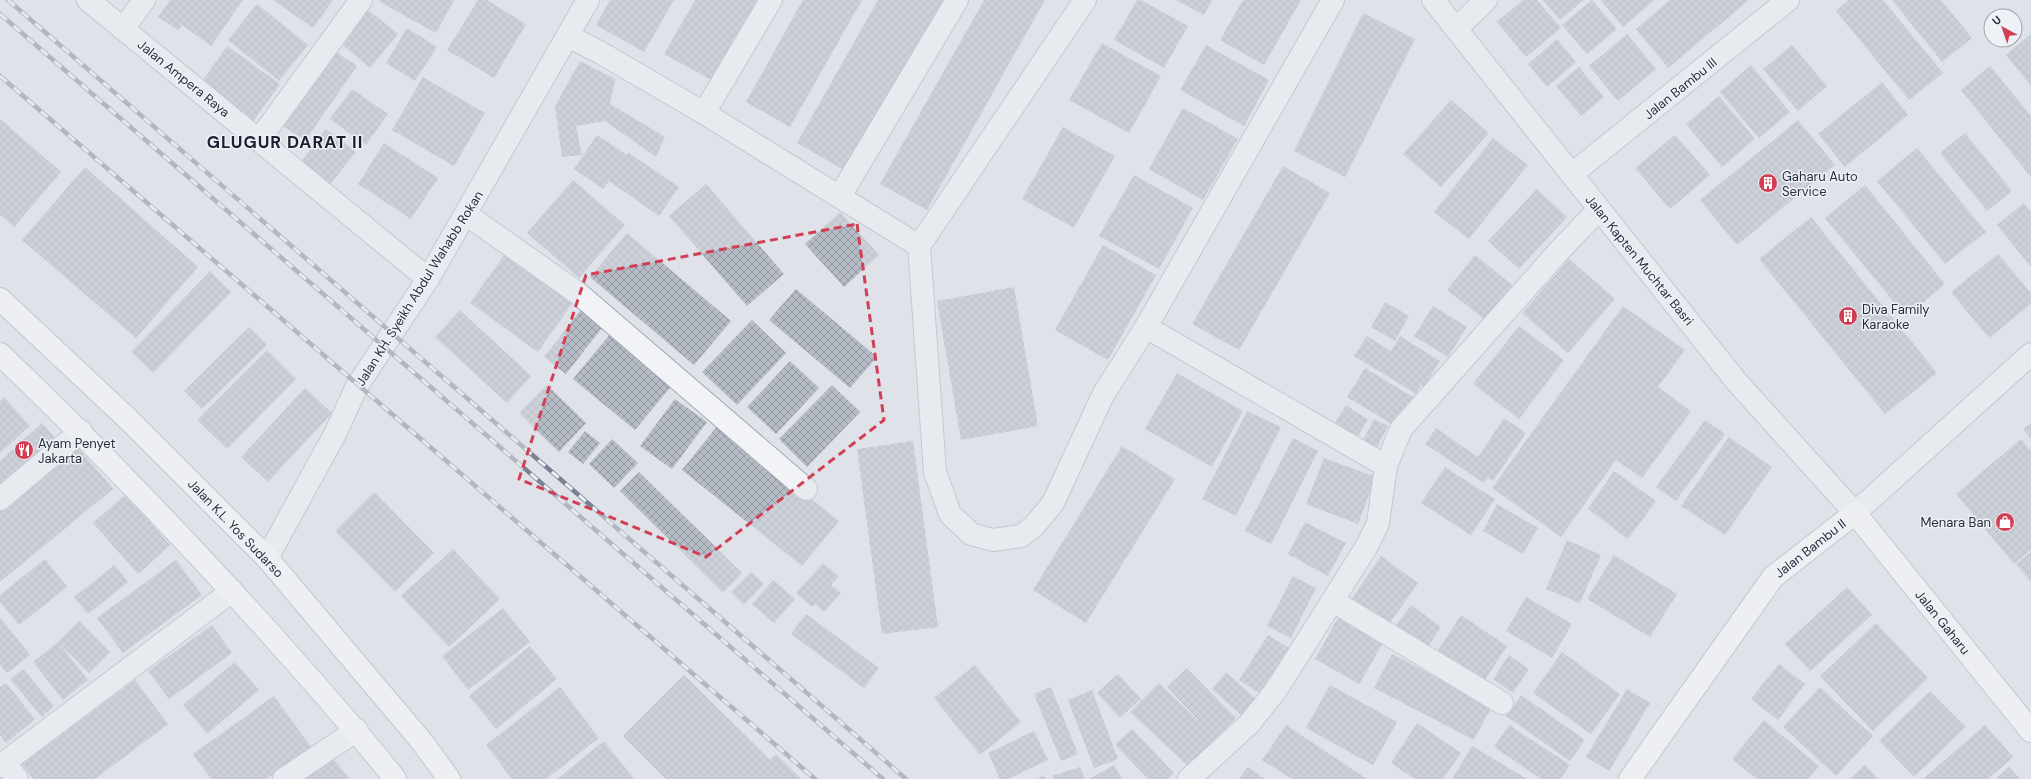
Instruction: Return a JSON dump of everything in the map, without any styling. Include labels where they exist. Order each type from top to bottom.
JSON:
[{"type":"main road","name":"Jalan K.L. Yos Sudarso","points":[[0,299],[129,420],[267,558],[423,743],[449,779]]},
{"type":"main road","points":[[0,354],[81,431],[232,591],[357,730],[395,779]]},
{"type":"main road","name":"Jalan Gaharu","points":[[1855,513],[2031,731]]},
{"type":"main road","name":"Jalan Bambu II","points":[[1630,779],[1773,577],[1855,513]]},
{"type":"street","name":"Jalan Ampera Raya","points":[[88,0],[428,279]]},
{"type":"street","points":[[123,29],[144,0]]},
{"type":"street","points":[[259,140],[361,0]]},
{"type":"street","name":"Jalan KH. Syeikh Abdul Wahabb Rokan","points":[[267,558],[336,434],[357,386],[428,279],[588,0]]},
{"type":"street","points":[[704,113],[771,0]]},
{"type":"street","points":[[840,196],[957,0]]},
{"type":"street","points":[[1085,0],[919,246],[935,472],[950,514],[971,534],[993,540],[1021,536],[1034,526],[1052,503],[1103,396],[1146,327],[1333,0]]},
{"type":"street","name":"Jalan Kapten Muchtar Basri","points":[[1433,0],[1457,28],[1736,381],[1855,513]]},
{"type":"street","points":[[1457,28],[1486,0]]},
{"type":"street","name":"Jalan Bambu III","points":[[1572,174],[1788,0]]},
{"type":"street","points":[[568,36],[601,53],[704,113],[919,246]]},
{"type":"street","points":[[1189,779],[1249,724],[1276,690],[1367,546],[1378,524],[1386,466],[1401,429],[1554,256],[1599,209]]},
{"type":"street","points":[[466,214],[579,294],[806,489]]},
{"type":"street","points":[[1146,327],[1386,466]]},
{"type":"street","name":"Jalan Bambu II","points":[[1855,513],[2031,354]]},
{"type":"street","points":[[0,499],[81,431]]},
{"type":"street","points":[[7,769],[232,591]]},
{"type":"street","points":[[1333,601],[1502,703]]},
{"type":"street","points":[[284,779],[357,730]]},
{"type":"highlighted area","points":[[857,224],[884,420],[706,557],[519,479],[586,275]]},
{"type":"building","points":[[170,0],[243,0],[211,46],[182,25],[178,30],[158,17]]},
{"type":"building","points":[[273,0],[333,0],[313,28]]},
{"type":"building","points":[[380,0],[454,0],[436,33],[380,2]]},
{"type":"building","points":[[478,0],[487,0],[526,24],[494,78],[447,50]]},
{"type":"building","points":[[610,0],[674,0],[644,52],[596,25]]},
{"type":"building","points":[[695,0],[759,0],[713,81],[664,54]]},
{"type":"building","points":[[803,0],[862,0],[790,127],[746,102]]},
{"type":"building","points":[[878,0],[947,0],[849,173],[797,143]]},
{"type":"building","points":[[984,0],[1045,0],[927,210],[880,184]]},
{"type":"building","points":[[1137,0],[1141,0],[1188,26],[1164,68],[1114,40]]},
{"type":"building","points":[[1176,0],[1212,0],[1204,15]]},
{"type":"building","points":[[1243,0],[1301,0],[1264,65],[1220,40]]},
{"type":"building","points":[[1523,0],[1537,0],[1561,28],[1526,57],[1497,22]]},
{"type":"building","points":[[1543,0],[1584,0],[1560,20]]},
{"type":"building","points":[[1592,0],[1617,29],[1587,54],[1562,25]]},
{"type":"building","points":[[1601,0],[1655,0],[1623,27]]},
{"type":"building","points":[[1670,0],[1749,0],[1668,68],[1636,29]]},
{"type":"building","points":[[1849,0],[1883,0],[1943,73],[1909,100],[1836,11]]},
{"type":"building","points":[[1892,0],[1941,0],[1972,38],[1942,62]]},
{"type":"building","points":[[257,4],[308,45],[279,81],[228,40]]},
{"type":"building","points":[[367,9],[398,34],[370,68],[339,42]]},
{"type":"building","points":[[1363,13],[1415,39],[1345,177],[1294,151]]},
{"type":"building","points":[[407,28],[437,47],[415,81],[386,63]]},
{"type":"building","points":[[1627,34],[1656,69],[1618,101],[1589,66]]},
{"type":"building","points":[[2031,34],[2031,86],[2006,55],[2014,48],[2023,48],[2023,41]]},
{"type":"building","points":[[1557,39],[1576,62],[1547,87],[1528,64]]},
{"type":"building","points":[[1102,43],[1161,76],[1129,133],[1069,100]]},
{"type":"building","points":[[1206,45],[1269,80],[1244,126],[1180,90]]},
{"type":"building","points":[[1792,45],[1827,86],[1798,111],[1763,69]]},
{"type":"building","points":[[227,46],[280,84],[252,123],[199,86]]},
{"type":"building","points":[[333,50],[357,66],[305,141],[281,124]]},
{"type":"building","points":[[580,61],[615,79],[610,104],[665,137],[656,157],[605,121],[576,126],[582,155],[562,157],[555,106]]},
{"type":"building","points":[[1751,65],[1790,112],[1759,138],[1720,92]]},
{"type":"building","points":[[1990,66],[2031,116],[2031,177],[1961,90]]},
{"type":"building","points":[[1579,67],[1604,97],[1581,116],[1556,86]]},
{"type":"building","points":[[423,77],[485,113],[454,166],[392,130]]},
{"type":"building","points":[[1882,82],[1908,115],[1845,167],[1818,134]]},
{"type":"building","points":[[352,89],[388,114],[366,145],[330,119]]},
{"type":"building","points":[[1719,96],[1755,139],[1722,167],[1686,124]]},
{"type":"building","points":[[1451,100],[1489,133],[1441,187],[1403,154]]},
{"type":"building","points":[[1183,108],[1238,139],[1203,200],[1149,169]]},
{"type":"building","points":[[0,119],[61,172],[14,227],[0,215]]},
{"type":"building","name":"Gaharu Auto Service","points":[[1798,120],[1835,165],[1737,245],[1700,200]]},
{"type":"building","points":[[1063,127],[1115,156],[1074,228],[1022,199]]},
{"type":"building","points":[[326,129],[356,152],[329,186],[300,163]]},
{"type":"building","points":[[1965,133],[2012,191],[1987,211],[1940,153]]},
{"type":"building","points":[[597,135],[627,155],[629,153],[679,187],[659,216],[609,181],[603,189],[574,169]]},
{"type":"building","points":[[1675,135],[1710,175],[1670,209],[1635,168]]},
{"type":"building","points":[[1493,138],[1528,165],[1469,239],[1434,212]]},
{"type":"building","points":[[384,143],[438,178],[411,219],[358,184]]},
{"type":"building","points":[[1917,148],[1986,232],[1945,264],[1877,181]]},
{"type":"building","points":[[1283,166],[1330,193],[1239,350],[1192,324]]},
{"type":"building","points":[[85,167],[198,267],[136,338],[22,240]]},
{"type":"building","points":[[1134,175],[1193,208],[1159,269],[1099,236]]},
{"type":"building","points":[[573,180],[625,225],[579,278],[527,233]]},
{"type":"building","points":[[706,184],[784,274],[747,306],[669,216]]},
{"type":"building","points":[[1865,185],[1945,284],[1906,317],[1825,218]]},
{"type":"building","points":[[1537,189],[1567,217],[1519,269],[1488,241]]},
{"type":"building","points":[[2024,203],[2031,212],[2031,267],[1997,225]]},
{"type":"building","points":[[840,212],[879,255],[844,287],[805,244]]},
{"type":"building","name":"Diva Family Karaoke","points":[[1811,217],[1937,373],[1885,414],[1759,259]]},
{"type":"building","points":[[627,233],[731,321],[694,365],[590,277]]},
{"type":"building","points":[[1103,245],[1156,275],[1108,360],[1055,330]]},
{"type":"building","points":[[508,250],[576,298],[538,352],[470,303]]},
{"type":"building","points":[[1998,254],[2031,293],[2031,304],[1989,338],[1951,292]]},
{"type":"building","points":[[1475,255],[1512,285],[1485,320],[1447,290]]},
{"type":"building","points":[[1569,259],[1615,299],[1568,353],[1522,313]]},
{"type":"building","points":[[210,271],[231,292],[153,373],[131,352]]},
{"type":"building","points":[[1014,287],[1038,426],[961,440],[937,301]]},
{"type":"building","points":[[796,289],[877,357],[850,388],[769,320]]},
{"type":"building","points":[[1385,302],[1409,316],[1395,341],[1371,327]]},
{"type":"building","points":[[1433,306],[1467,327],[1448,357],[1414,336]]},
{"type":"building","points":[[1623,306],[1685,350],[1658,387],[1691,411],[1642,478],[1616,460],[1561,537],[1492,488]]},
{"type":"building","points":[[583,307],[605,324],[566,374],[544,357]]},
{"type":"building","points":[[460,310],[531,376],[507,403],[435,337]]},
{"type":"building","points":[[752,320],[786,353],[737,405],[702,372]]},
{"type":"building","points":[[1519,326],[1564,360],[1519,419],[1473,384]]},
{"type":"building","points":[[249,327],[267,345],[202,409],[184,391]]},
{"type":"building","points":[[611,333],[673,384],[635,430],[573,379]]},
{"type":"building","points":[[1367,336],[1391,351],[1400,336],[1440,361],[1424,387],[1421,385],[1416,394],[1354,356]]},
{"type":"building","points":[[267,350],[296,379],[227,449],[197,420]]},
{"type":"building","points":[[790,361],[819,388],[776,434],[747,407]]},
{"type":"building","points":[[1365,368],[1413,397],[1395,426],[1347,397]]},
{"type":"building","points":[[1177,373],[1243,411],[1212,467],[1145,429]]},
{"type":"building","points":[[547,385],[586,423],[559,452],[519,413]]},
{"type":"building","points":[[832,385],[860,412],[807,467],[779,439]]},
{"type":"building","points":[[305,388],[332,413],[268,482],[241,457]]},
{"type":"building","points":[[4,397],[30,426],[0,453],[0,401]]},
{"type":"building","points":[[675,399],[707,422],[672,469],[640,446]]},
{"type":"building","points":[[1346,405],[1368,420],[1356,439],[1333,425]]},
{"type":"building","points":[[1247,411],[1281,427],[1236,516],[1202,499]]},
{"type":"building","points":[[1504,418],[1526,433],[1493,481],[1488,478],[1484,483],[1425,444],[1436,428],[1478,457]]},
{"type":"building","points":[[1374,419],[1388,426],[1376,449],[1362,442]]},
{"type":"building","points":[[1705,420],[1725,434],[1676,501],[1656,487]]},
{"type":"building","points":[[42,423],[58,441],[0,494],[0,461]]},
{"type":"building","points":[[2031,423],[2031,439],[2023,429]]},
{"type":"building","points":[[718,425],[839,521],[802,566],[682,470]]},
{"type":"building","points":[[585,431],[600,443],[583,464],[568,452]]},
{"type":"building","points":[[1729,437],[1772,467],[1725,535],[1681,506]]},
{"type":"building","points":[[1293,438],[1318,451],[1271,544],[1245,531]]},
{"type":"building","points":[[612,439],[638,463],[614,488],[589,464]]},
{"type":"building","name":"Menara Ban","points":[[2021,439],[2031,451],[2031,550],[2014,564],[1956,494]]},
{"type":"building","points":[[913,441],[938,627],[882,634],[857,449]]},
{"type":"building","points":[[76,445],[113,489],[0,582],[0,508]]},
{"type":"building","points":[[1122,446],[1175,479],[1086,623],[1033,590]]},
{"type":"building","points":[[1324,458],[1376,477],[1358,524],[1306,504]]},
{"type":"building","points":[[1445,467],[1495,499],[1471,535],[1421,503]]},
{"type":"building","points":[[1614,471],[1656,501],[1628,539],[1588,509]]},
{"type":"building","points":[[639,472],[742,573],[723,593],[620,491]]},
{"type":"building","points":[[374,492],[434,553],[395,592],[335,531]]},
{"type":"building","points":[[126,494],[170,545],[138,574],[93,523]]},
{"type":"building","points":[[1497,504],[1538,528],[1523,554],[1483,531]]},
{"type":"building","points":[[1305,522],[1346,543],[1328,576],[1288,554]]},
{"type":"building","points":[[1567,540],[1601,555],[1580,603],[1546,589]]},
{"type":"building","points":[[453,549],[500,599],[449,647],[401,596]]},
{"type":"building","points":[[2031,552],[2031,580],[2030,581],[2016,564]]},
{"type":"building","points":[[1614,555],[1677,594],[1650,637],[1587,599]]},
{"type":"building","points":[[1381,556],[1418,583],[1387,627],[1350,601]]},
{"type":"building","points":[[45,559],[67,587],[19,625],[0,602],[0,595]]},
{"type":"building","points":[[176,560],[202,595],[123,653],[97,618]]},
{"type":"building","points":[[823,563],[839,576],[831,585],[841,593],[824,612],[815,604],[812,607],[796,593]]},
{"type":"building","points":[[115,565],[128,582],[88,614],[74,597]]},
{"type":"building","points":[[751,572],[764,584],[744,605],[731,592]]},
{"type":"building","points":[[1293,576],[1316,588],[1291,638],[1267,626]]},
{"type":"building","points":[[773,580],[795,599],[774,623],[752,604]]},
{"type":"building","points":[[1847,587],[1872,615],[1810,671],[1785,644]]},
{"type":"building","points":[[1526,597],[1572,624],[1552,658],[1506,631]]},
{"type":"building","points":[[1411,605],[1441,627],[1426,649],[1395,627]]},
{"type":"building","points":[[503,608],[530,642],[468,690],[442,656]]},
{"type":"building","points":[[806,614],[879,668],[864,688],[791,634]]},
{"type":"building","points":[[1461,615],[1507,646],[1483,683],[1437,652]]},
{"type":"building","points":[[0,617],[30,655],[7,673],[0,664]]},
{"type":"building","points":[[1338,618],[1383,643],[1359,684],[1315,659]]},
{"type":"building","points":[[79,621],[110,652],[89,673],[58,642]]},
{"type":"building","points":[[1876,623],[1928,678],[1873,731],[1820,676]]},
{"type":"building","points":[[212,625],[232,653],[169,699],[148,671]]},
{"type":"building","points":[[1268,635],[1289,648],[1259,693],[1239,680]]},
{"type":"building","points":[[58,642],[88,680],[63,700],[33,662]]},
{"type":"building","points":[[530,646],[557,679],[496,729],[469,696]]},
{"type":"building","points":[[1562,652],[1620,694],[1591,734],[1533,693]]},
{"type":"building","points":[[1392,654],[1492,706],[1474,740],[1374,688]]},
{"type":"building","points":[[1509,655],[1529,669],[1513,693],[1493,679]]},
{"type":"building","points":[[235,662],[259,690],[207,734],[183,705]]},
{"type":"building","points":[[1779,664],[1805,684],[1778,720],[1751,699]]},
{"type":"building","points":[[975,665],[1021,722],[980,755],[934,698]]},
{"type":"building","points":[[1187,668],[1236,718],[1188,766],[1130,712],[1159,683],[1208,730],[1167,687]]},
{"type":"building","points":[[23,669],[54,706],[42,717],[10,679]]},
{"type":"building","points":[[1226,672],[1257,700],[1242,716],[1212,689]]},
{"type":"building","points":[[1118,674],[1141,699],[1120,718],[1097,693]]},
{"type":"building","points":[[684,675],[770,760],[776,754],[801,779],[666,779],[623,736]]},
{"type":"building","points":[[135,680],[168,724],[95,779],[33,779],[22,764]]},
{"type":"building","points":[[6,683],[35,719],[6,743],[0,735],[0,687]]},
{"type":"building","points":[[1330,685],[1397,722],[1373,765],[1306,728]]},
{"type":"building","points":[[560,687],[599,738],[546,779],[512,779],[486,745]]},
{"type":"building","points":[[1051,687],[1078,754],[1061,761],[1034,694]]},
{"type":"building","points":[[1820,687],[1873,736],[1836,776],[1783,727]]},
{"type":"building","points":[[1627,689],[1650,703],[1609,771],[1586,757]]},
{"type":"building","points":[[1092,690],[1118,759],[1094,768],[1068,700]]},
{"type":"building","points":[[1930,691],[1966,727],[1914,777],[1879,741]]},
{"type":"building","points":[[1521,695],[1585,740],[1570,761],[1506,716]]},
{"type":"building","points":[[274,696],[311,747],[267,779],[211,779],[193,754]]},
{"type":"building","points":[[1764,720],[1819,766],[1808,779],[1757,779],[1732,759]]},
{"type":"building","points":[[1417,723],[1461,753],[1443,779],[1415,779],[1391,763]]},
{"type":"building","points":[[1286,725],[1367,779],[1292,779],[1262,760]]},
{"type":"building","points":[[1509,725],[1570,765],[1560,779],[1541,779],[1494,747]]},
{"type":"building","points":[[1985,725],[2013,757],[1988,779],[1923,779]]},
{"type":"building","points":[[1132,729],[1174,773],[1168,779],[1148,779],[1115,745]]},
{"type":"building","points":[[1034,731],[1048,760],[1008,779],[1000,779],[988,753]]},
{"type":"building","points":[[604,741],[634,779],[557,779]]},
{"type":"building","points":[[1472,746],[1527,779],[1452,779]]},
{"type":"building","points":[[332,757],[349,778],[348,779],[306,779]]},
{"type":"building","points":[[1114,765],[1122,779],[1089,779]]},
{"type":"building","points":[[1865,765],[1878,779],[1850,779]]},
{"type":"building","points":[[1080,767],[1085,779],[1053,779],[1052,776]]},
{"type":"building","points":[[1248,767],[1265,779],[1239,779]]},
{"type":"building","points":[[2009,767],[2020,779],[1996,779]]},
{"type":"building","points":[[1044,775],[1046,779],[1037,779]]},
{"type":"railway","points":[[8,0],[906,779]]},
{"type":"railway","points":[[0,14],[883,779]]},
{"type":"railway","points":[[0,76],[815,779]]},
{"type":"place","name":"Gaharu Auto Service","points":[[1768,183]]},
{"type":"place","name":"Diva Family Karaoke","points":[[1848,316]]},
{"type":"place","name":"Ayam Penyet Jakarta","points":[[24,450]]},
{"type":"place","name":"Menara Ban","points":[[2005,522]]},
{"type":"district","name":"GLUGUR DARAT II","points":[[285,142]]}]
